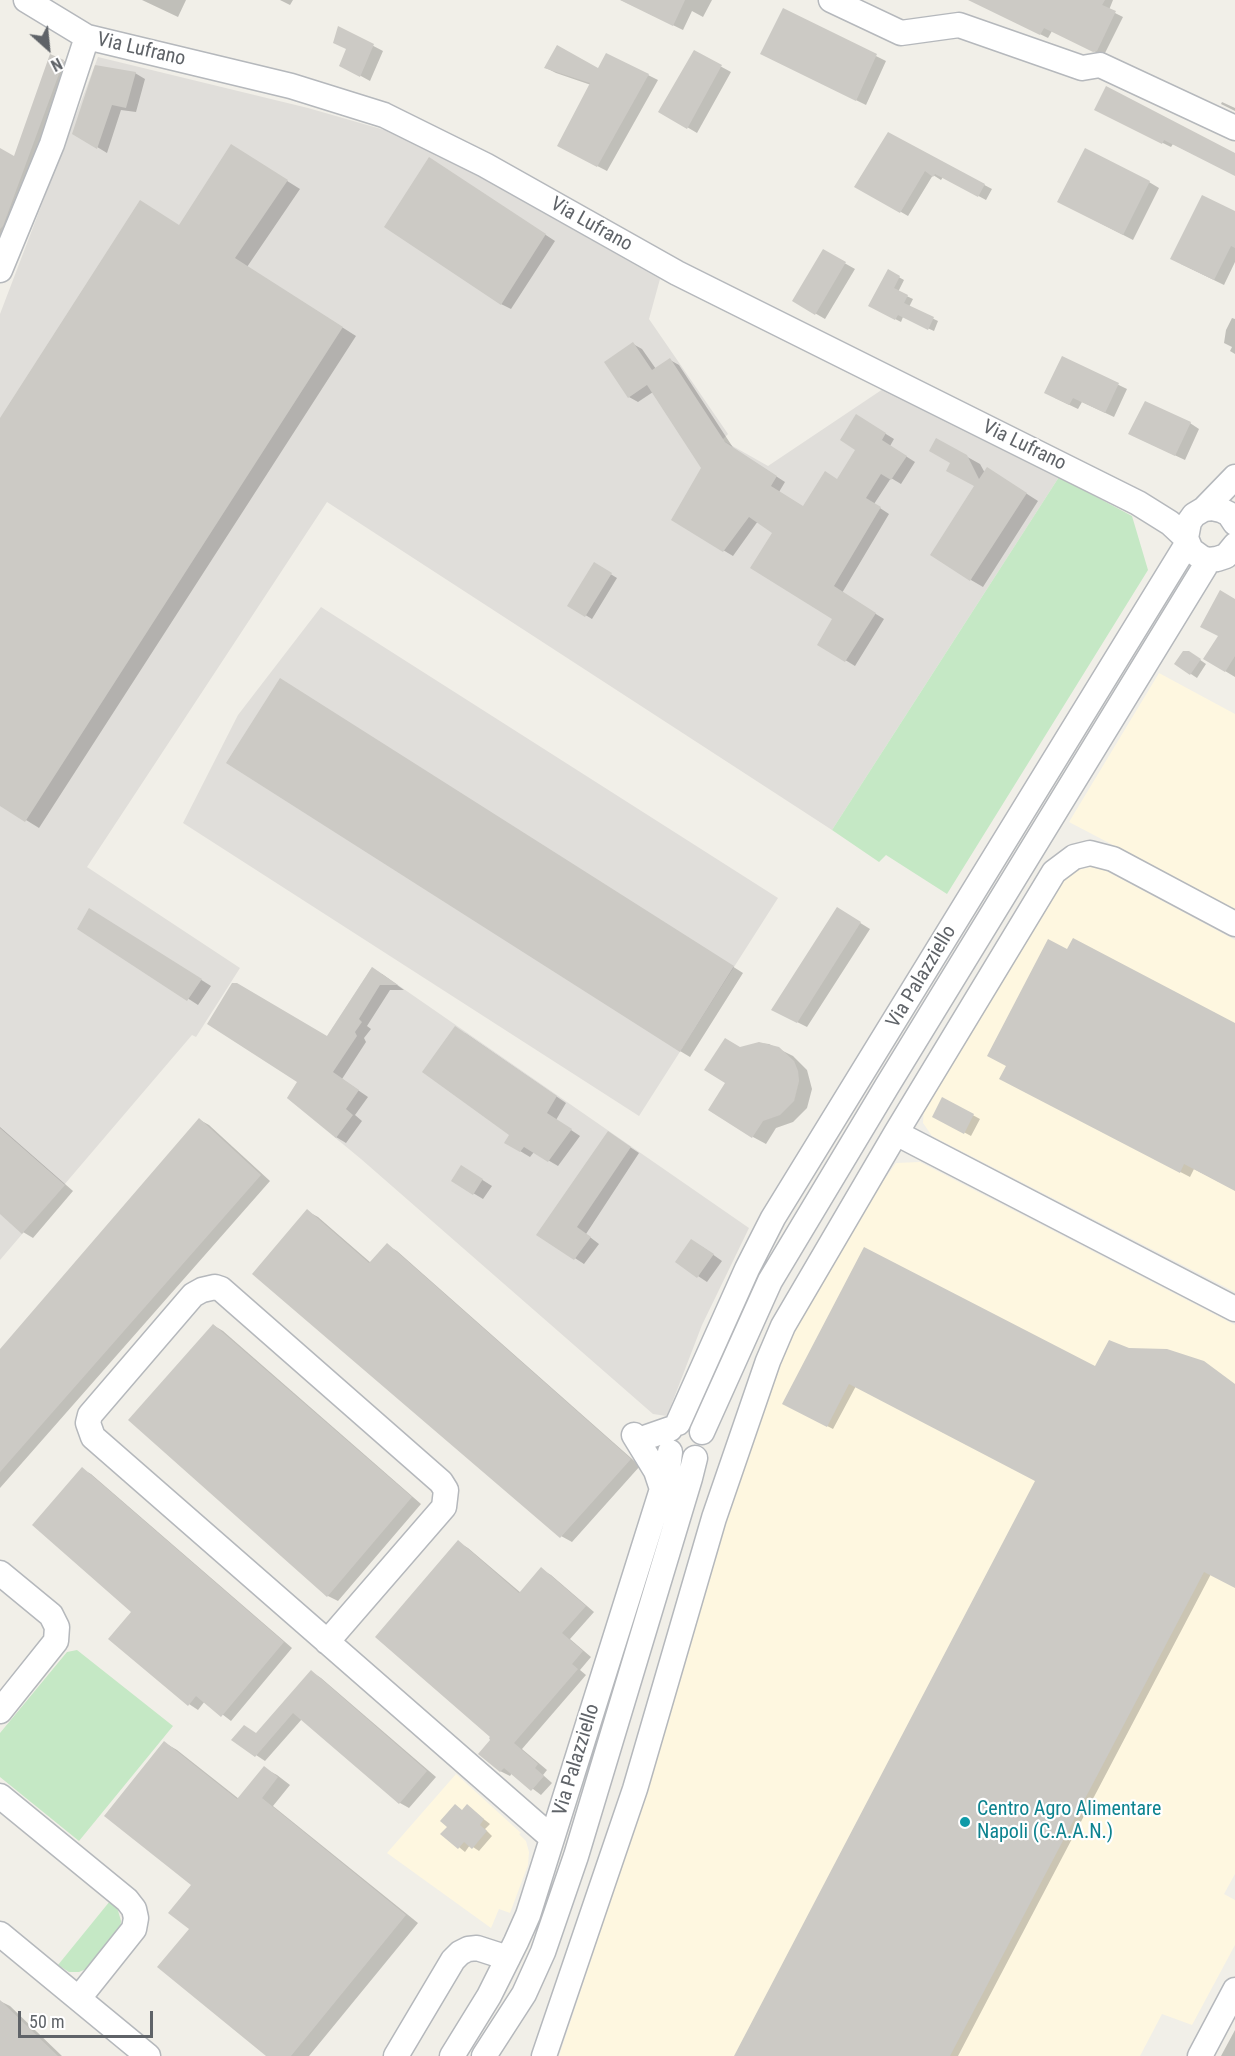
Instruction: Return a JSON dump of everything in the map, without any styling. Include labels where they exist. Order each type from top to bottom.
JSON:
[{"type":"street","name":"Via Lufrano","points":[[26,0],[87,37],[291,86],[384,115],[485,165],[677,273],[1138,503],[1170,524],[1187,541],[1196,555],[1226,554]]},
{"type":"street","points":[[831,0],[901,33],[959,25],[1082,68],[1100,65],[1235,128]]},
{"type":"street","points":[[0,270],[52,144],[87,37]]},
{"type":"street","points":[[1199,512],[1235,477]]},
{"type":"street","name":"Via Lufrano","points":[[1138,503],[1199,512],[1212,508],[1229,514],[1235,521]]},
{"type":"street","name":"Via Palazziello","points":[[452,2056],[478,2016],[528,1915],[668,1470],[671,1436],[738,1288],[773,1218],[1187,541],[1186,529],[1199,512]]},
{"type":"street","name":"Via Palazziello","points":[[702,1432],[770,1281],[893,1075],[1226,554]]},
{"type":"street","points":[[544,2056],[635,1789],[714,1518],[768,1361],[783,1326],[896,1133],[1054,872],[1074,857],[1090,853],[1113,859],[1235,924]]},
{"type":"street","points":[[896,1133],[1235,1309]]},
{"type":"street","points":[[327,1642],[444,1507],[446,1491],[441,1482],[221,1289],[215,1287],[202,1290],[193,1295],[90,1415],[89,1431],[93,1437],[327,1642],[552,1838]]},
{"type":"street","points":[[692,1423],[702,1432],[703,1449],[694,1458],[681,1459],[671,1436],[692,1423]]},
{"type":"street","points":[[634,1435],[656,1471],[662,1489]]},
{"type":"street","name":"Via Palazziello","points":[[484,2056],[518,2004],[543,1952],[576,1856],[690,1479],[694,1458]]},
{"type":"street","points":[[0,1573],[51,1615],[57,1627],[56,1641],[0,1711]]},
{"type":"street","points":[[0,1796],[127,1900],[134,1909],[136,1918],[134,1929],[79,1998]]},
{"type":"street","points":[[0,1934],[148,2056]]},
{"type":"street","points":[[396,2056],[453,1960],[460,1953],[468,1948],[477,1948],[508,1958]]},
{"type":"street","points":[[1200,2056],[1235,1990]]},
{"type":"shaded area","points":[[98,57],[308,108],[402,135],[660,279],[649,319],[728,434],[722,440],[768,466],[883,389],[1059,477],[832,830],[327,502],[87,867],[240,968],[196,1037],[192,1035],[0,1260],[0,314]]},
{"type":"shaded area","points":[[321,607],[778,898],[639,1116],[183,823],[238,715]]},
{"type":"shaded area","points":[[1159,673],[1235,714],[1235,909],[1069,822]]},
{"type":"shaded area","points":[[1097,866],[1235,940],[1235,1292],[932,1136],[923,1123],[924,1107],[1055,892],[1072,871]]},
{"type":"shaded area","points":[[372,967],[749,1228],[702,1325],[667,1416],[653,1414],[361,1159],[287,1098]]},
{"type":"shaded area","points":[[920,1162],[1235,1325],[1235,1874],[1224,1894],[1235,1900],[1235,1945],[1192,2025],[1162,2014],[1140,2056],[559,2056],[651,1780],[726,1519],[765,1403],[791,1335],[853,1224],[896,1163]]},
{"type":"shaded area","points":[[456,1774],[521,1833],[519,1834],[526,1841],[529,1852],[528,1865],[510,1913],[499,1909],[491,1928],[387,1853]]},
{"type":"green space","points":[[1059,477],[1132,516],[1148,570],[947,894],[886,855],[879,862],[832,830]]},
{"type":"green space","points":[[77,1650],[173,1726],[79,1841],[0,1777],[0,1733],[67,1652]]},
{"type":"green space","points":[[110,1901],[117,1907],[121,1921],[120,1932],[91,1967],[79,1972],[69,1972],[58,1965]]},
{"type":"building","points":[[620,0],[685,0],[673,26]]},
{"type":"building","points":[[968,0],[1105,0],[1102,5],[1116,11],[1097,51],[1093,52],[1044,28],[1040,35]]},
{"type":"building","points":[[783,8],[877,54],[856,101],[760,54]]},
{"type":"building","points":[[338,26],[374,44],[360,77],[339,66],[346,49],[333,43]]},
{"type":"building","points":[[557,45],[598,68],[606,53],[649,74],[597,167],[557,146],[590,83],[544,68]]},
{"type":"building","points":[[694,50],[722,65],[687,129],[658,112]]},
{"type":"building","points":[[50,54],[64,60],[0,229],[0,148],[14,156]]},
{"type":"building","points":[[95,65],[136,72],[126,108],[112,105],[97,149],[72,134]]},
{"type":"building","points":[[1106,86],[1235,153],[1235,176],[1164,140],[1162,144],[1094,110]]},
{"type":"building","points":[[888,132],[985,184],[978,197],[935,174],[933,177],[925,171],[900,213],[854,187]]},
{"type":"building","points":[[231,144],[288,180],[235,258],[343,327],[25,822],[0,806],[0,418],[140,200],[179,225]]},
{"type":"building","points":[[1085,148],[1150,181],[1123,235],[1057,202]]},
{"type":"building","points":[[429,157],[546,234],[501,305],[384,227]]},
{"type":"building","points":[[1202,195],[1235,211],[1235,248],[1231,246],[1214,280],[1170,259]]},
{"type":"building","points":[[823,249],[846,262],[815,315],[792,301]]},
{"type":"building","points":[[888,269],[900,276],[894,288],[908,295],[904,303],[934,317],[928,330],[898,315],[895,320],[868,306]]},
{"type":"building","points":[[633,342],[652,370],[670,358],[725,442],[777,476],[771,486],[803,506],[825,471],[837,479],[855,450],[840,440],[856,414],[886,433],[882,440],[907,456],[891,480],[881,474],[866,498],[881,507],[834,586],[876,613],[845,662],[817,645],[832,619],[750,568],[772,533],[749,517],[723,552],[671,520],[701,468],[647,385],[628,398],[604,362]]},
{"type":"building","points":[[1062,356],[1119,383],[1105,413],[1073,398],[1069,405],[1044,393]]},
{"type":"building","points":[[1145,401],[1191,422],[1175,456],[1128,434]]},
{"type":"building","points":[[936,438],[967,455],[979,479],[987,467],[1027,493],[970,581],[930,555],[974,486],[946,471],[950,463],[929,451]]},
{"type":"building","points":[[594,562],[612,573],[585,617],[567,606]]},
{"type":"building","points":[[1220,590],[1235,599],[1235,656],[1225,672],[1203,659],[1218,636],[1200,627]]},
{"type":"building","points":[[1183,651],[1189,651],[1201,659],[1190,675],[1174,664]]},
{"type":"building","points":[[280,678],[734,966],[680,1052],[226,763]]},
{"type":"building","points":[[837,907],[861,922],[797,1023],[771,1010]]},
{"type":"building","points":[[89,908],[202,979],[187,1001],[77,929]]},
{"type":"building","points":[[1073,938],[1235,1023],[1235,1191],[1184,1164],[1180,1173],[999,1079],[1006,1066],[987,1056],[1048,939],[1067,949]]},
{"type":"building","points":[[372,967],[398,985],[380,985],[359,1019],[362,1022],[355,1032],[357,1036],[333,1072],[359,1090],[346,1109],[353,1115],[336,1138],[287,1098],[297,1082],[207,1024],[232,983],[237,983],[327,1036]]},
{"type":"building","points":[[455,1026],[557,1096],[547,1113],[572,1129],[548,1162],[524,1147],[520,1152],[504,1143],[509,1135],[422,1072]]},
{"type":"building","points":[[725,1038],[740,1047],[759,1042],[779,1047],[794,1061],[798,1071],[799,1081],[794,1101],[780,1115],[763,1121],[752,1138],[708,1110],[725,1083],[704,1070]]},
{"type":"building","points":[[942,1097],[974,1114],[964,1134],[932,1117]]},
{"type":"building","points":[[199,1118],[261,1175],[0,1472],[0,1349]]},
{"type":"building","points":[[0,1128],[65,1185],[22,1234],[0,1214]]},
{"type":"building","points":[[608,1131],[631,1147],[577,1227],[591,1237],[574,1260],[536,1235]]},
{"type":"building","points":[[461,1165],[483,1179],[473,1195],[451,1181]]},
{"type":"building","points":[[307,1209],[369,1263],[387,1243],[631,1459],[560,1538],[252,1274]]},
{"type":"building","points":[[691,1239],[714,1254],[697,1278],[675,1262]]},
{"type":"building","name":"Centro Agro Alimentare Napoli (C.A.A.N.)","points":[[864,1247],[1095,1366],[1109,1340],[1129,1348],[1167,1349],[1204,1361],[1235,1384],[1235,1588],[1204,1572],[950,2056],[734,2056],[1035,1481],[849,1384],[827,1427],[782,1404]]},
{"type":"building","points":[[213,1324],[412,1497],[327,1597],[128,1420]]},
{"type":"building","points":[[82,1467],[284,1642],[221,1717],[196,1696],[188,1706],[108,1639],[131,1612],[32,1525]]},
{"type":"building","points":[[458,1540],[519,1593],[541,1567],[586,1606],[562,1633],[583,1651],[572,1664],[578,1669],[514,1743],[538,1764],[535,1768],[544,1776],[531,1791],[504,1768],[500,1772],[478,1754],[490,1737],[375,1637]]},
{"type":"building","points":[[311,1670],[427,1771],[399,1804],[293,1713],[255,1757],[231,1740],[244,1725],[256,1733]]},
{"type":"building","points":[[164,1741],[237,1799],[264,1766],[278,1777],[262,1798],[406,1915],[291,2056],[266,2056],[157,1967],[189,1929],[168,1913],[191,1885],[104,1816]]},
{"type":"building","points":[[455,1804],[462,1810],[467,1804],[484,1819],[480,1825],[487,1831],[472,1849],[464,1842],[458,1849],[440,1834],[447,1827],[440,1821]]},
{"type":"building","points":[[0,2000],[58,2056],[0,2056]]},
{"type":"place","name":"Centro Agro Alimentare Napoli (C.A.A.N.)","points":[[965,1822]]}]
